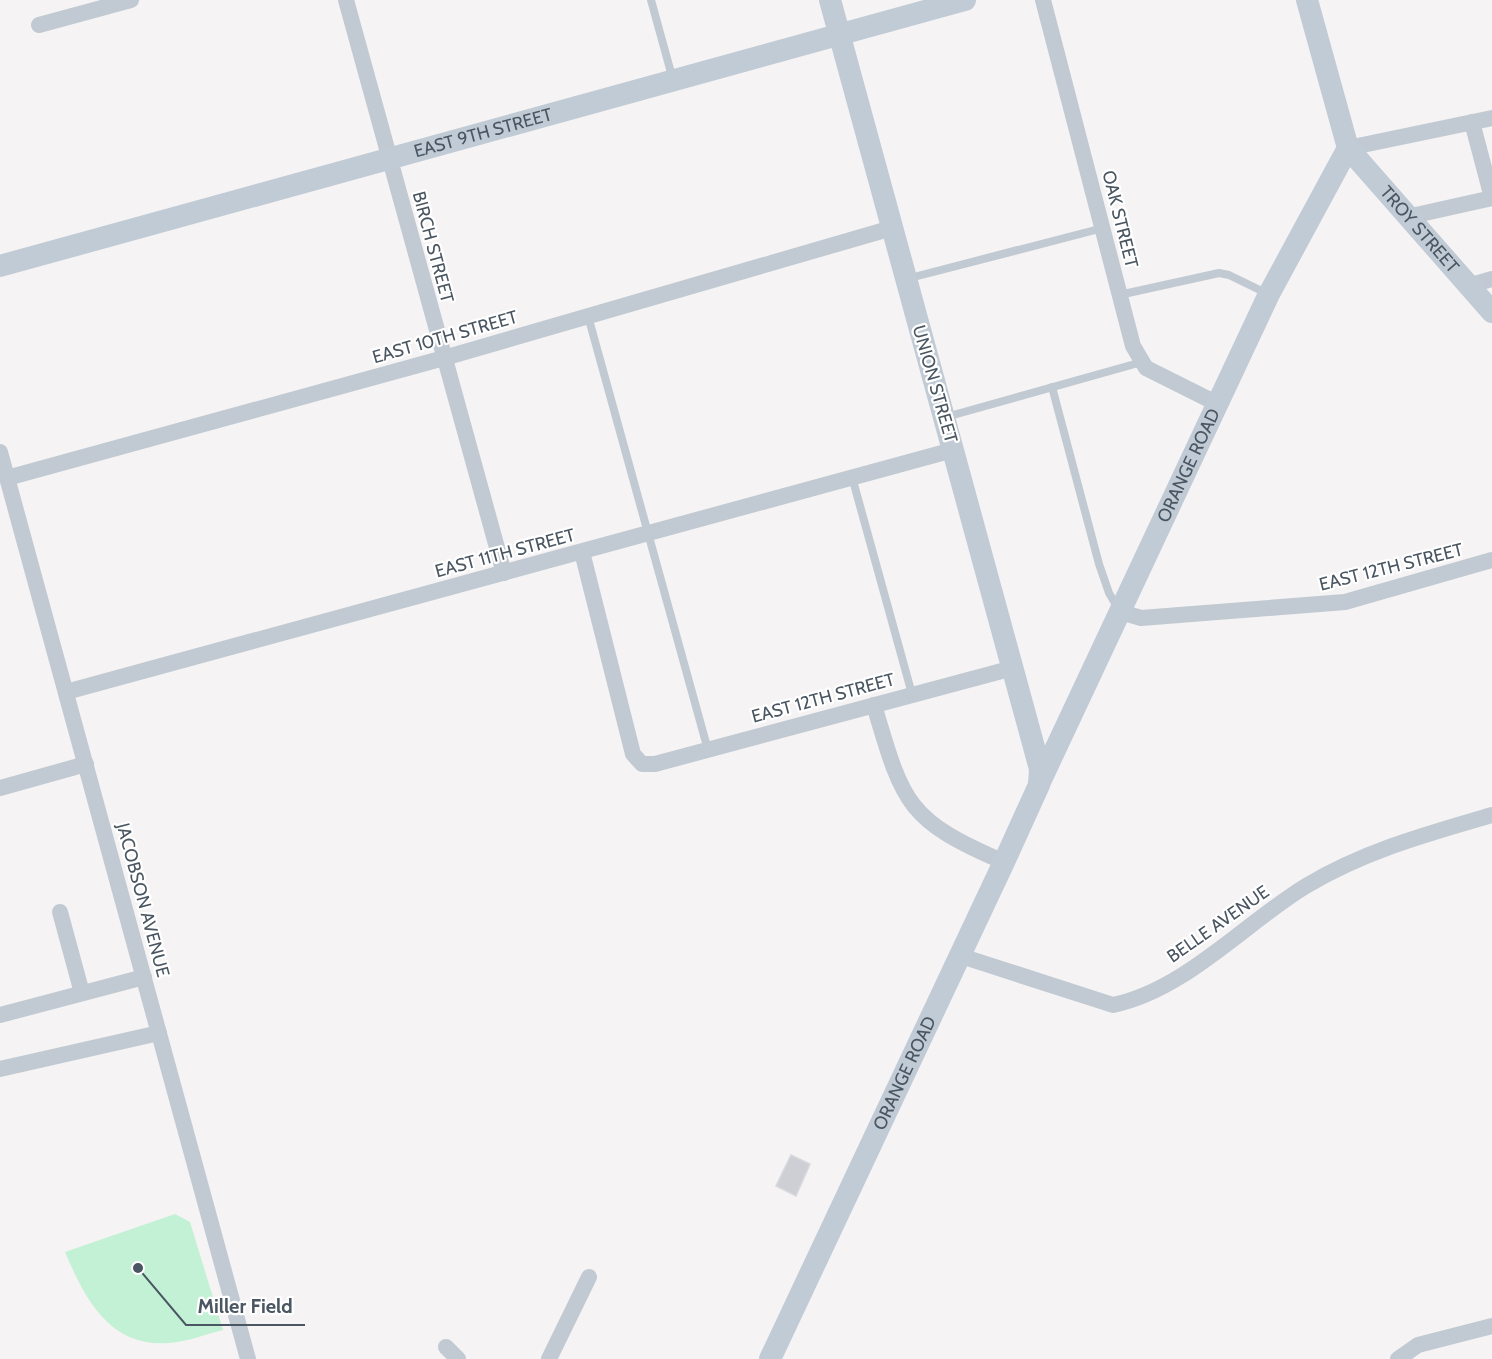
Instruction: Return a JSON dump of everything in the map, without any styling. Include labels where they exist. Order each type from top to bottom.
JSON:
[{"type":"street","points":[[39,25],[131,0]]},
{"type":"street","name":"BIRCH STREET","points":[[346,0],[504,573]]},
{"type":"street","name":"UNION STREET","points":[[830,0],[1013,668],[1039,777]]},
{"type":"street","name":"EAST 9TH STREET","points":[[0,267],[965,0]]},
{"type":"street","name":"OAK STREET","points":[[1043,0],[1119,296],[1133,346],[1142,362]]},
{"type":"street","points":[[1306,0],[1348,148],[1492,118]]},
{"type":"street","points":[[1407,217],[1492,198],[1472,122]]},
{"type":"street","name":"TROY STREET","points":[[1348,148],[1492,312]]},
{"type":"street","name":"ORANGE ROAD","points":[[770,1359],[961,956],[1039,777],[1121,612],[1269,294],[1348,148]]},
{"type":"street","name":"EAST 10TH STREET","points":[[8,478],[444,358],[892,228]]},
{"type":"street","points":[[1468,286],[1492,279]]},
{"type":"street","points":[[1142,362],[1146,368],[1218,404]]},
{"type":"street","name":"EAST 11TH STREET","points":[[66,692],[953,450]]},
{"type":"street","name":"JACOBSON AVENUE","points":[[0,452],[248,1359]]},
{"type":"street","name":"EAST 12TH STREET","points":[[582,552],[633,754],[642,764],[655,764],[1013,668]]},
{"type":"street","name":"EAST 12TH STREET","points":[[1121,612],[1141,618],[1324,605],[1363,598],[1492,560]]},
{"type":"street","points":[[874,705],[898,782],[913,806],[944,834],[1004,861]]},
{"type":"street","points":[[0,788],[86,764]]},
{"type":"street","name":"BELLE AVENUE","points":[[961,956],[1113,1005],[1130,1002],[1149,995],[1230,942],[1304,887],[1351,861],[1397,842],[1492,815]]},
{"type":"street","points":[[60,912],[82,993]]},
{"type":"street","points":[[0,1015],[144,977]]},
{"type":"street","points":[[0,1069],[159,1033]]},
{"type":"street","points":[[549,1359],[589,1278]]},
{"type":"street","points":[[1398,1359],[1402,1353],[1418,1345],[1492,1326]]},
{"type":"lane","points":[[651,0],[673,80]]},
{"type":"lane","points":[[906,279],[1103,228]]},
{"type":"lane","points":[[1119,296],[1219,273],[1269,294]]},
{"type":"lane","points":[[588,316],[708,750]]},
{"type":"lane","points":[[944,417],[1142,362]]},
{"type":"lane","points":[[1052,387],[1099,564],[1109,594],[1121,612]]},
{"type":"lane","points":[[852,477],[912,694]]},
{"type":"green space","points":[[175,1214],[190,1222],[223,1330],[190,1340],[169,1343],[131,1338],[115,1329],[91,1303],[65,1252]]},
{"type":"building","points":[[791,1155],[810,1164],[796,1196],[776,1186]]},
{"type":"place","name":"Miller Field","points":[[138,1268]]}]
